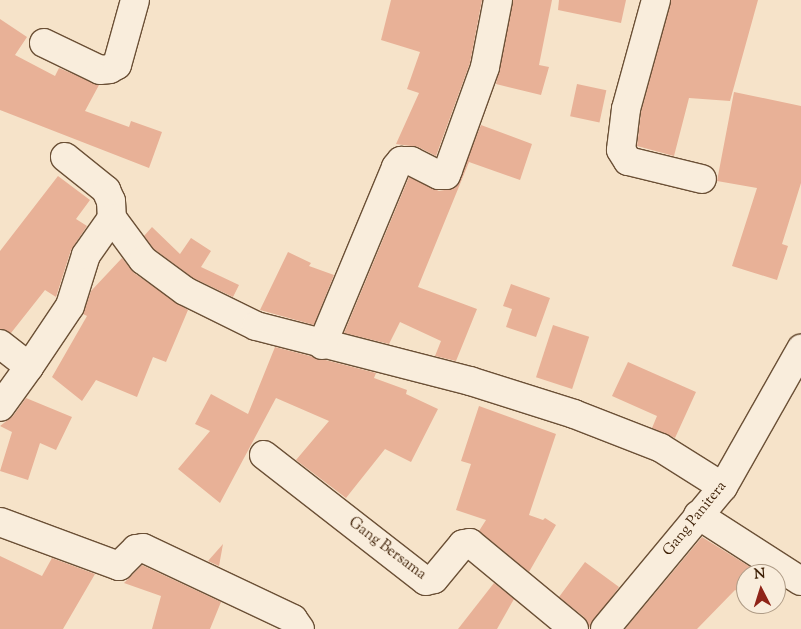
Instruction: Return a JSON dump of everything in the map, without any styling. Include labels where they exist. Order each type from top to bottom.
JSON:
[{"type":"street","points":[[44,43],[100,70],[110,70],[117,65],[135,0]]},
{"type":"street","points":[[322,345],[396,167],[401,161],[411,161],[440,175],[446,175],[485,67],[498,0]]},
{"type":"street","points":[[656,0],[626,109],[621,150],[628,161],[702,179]]},
{"type":"street","points":[[65,157],[106,190],[111,201],[112,218],[143,260],[185,292],[256,326],[322,345],[470,381],[574,414],[661,448],[723,488]]},
{"type":"street","points":[[0,407],[70,306],[86,255],[112,218]]},
{"type":"street","points":[[0,344],[29,366]]},
{"type":"street","name":"Gang Panitera","points":[[606,629],[698,515],[723,488],[801,349]]},
{"type":"street","name":"Gang Bersama","points":[[264,455],[426,581],[434,579],[463,544],[470,543],[574,629]]},
{"type":"street","points":[[698,515],[801,581]]},
{"type":"street","points":[[0,522],[119,566],[136,550],[144,548],[294,619],[300,629]]},
{"type":"building","points":[[391,0],[482,0],[470,63],[436,156],[418,147],[396,144],[419,93],[407,89],[420,52],[381,40]]},
{"type":"building","points":[[513,0],[552,0],[539,65],[549,67],[541,95],[496,84]]},
{"type":"building","points":[[559,0],[626,0],[621,23],[558,10]]},
{"type":"building","points":[[671,0],[758,0],[730,101],[689,98],[674,156],[637,146],[641,112]]},
{"type":"building","points":[[0,19],[27,37],[15,55],[55,76],[59,68],[99,85],[85,111],[129,127],[131,121],[162,132],[149,168],[0,110]]},
{"type":"building","points":[[577,84],[606,90],[599,123],[570,116]]},
{"type":"building","points":[[734,92],[801,106],[801,183],[782,244],[788,246],[777,280],[732,266],[757,188],[717,181]]},
{"type":"building","points":[[481,125],[532,144],[520,180],[469,162],[418,287],[477,309],[456,361],[435,356],[441,341],[400,322],[389,344],[344,333],[409,177],[439,191],[455,188]]},
{"type":"building","points":[[58,176],[90,200],[76,219],[87,226],[71,250],[56,297],[45,290],[11,333],[0,329],[0,251]]},
{"type":"building","points":[[152,227],[180,254],[191,238],[211,251],[201,267],[239,285],[233,297],[193,278],[154,249],[144,236]]},
{"type":"building","points":[[288,252],[311,263],[309,266],[334,275],[314,325],[260,310]]},
{"type":"building","points":[[122,258],[134,273],[188,310],[166,362],[153,357],[137,397],[96,380],[82,401],[52,377],[87,316],[83,314],[91,291]]},
{"type":"building","points":[[511,284],[550,298],[536,337],[506,327],[512,309],[503,306]]},
{"type":"building","points":[[553,325],[589,337],[572,389],[536,377]]},
{"type":"building","points":[[275,347],[376,373],[374,378],[407,390],[406,394],[438,409],[411,462],[385,449],[346,498],[296,460],[329,421],[276,398],[220,503],[178,469],[210,431],[195,424],[211,394],[248,414]]},
{"type":"building","points":[[628,362],[696,392],[675,438],[652,428],[657,416],[612,396]]},
{"type":"building","points":[[26,398],[72,417],[56,450],[40,443],[28,480],[0,471],[12,432],[0,426],[13,416]]},
{"type":"building","points":[[479,406],[556,434],[529,515],[543,520],[545,518],[556,525],[529,572],[479,531],[486,520],[456,510],[471,464],[461,461]]},
{"type":"building","points":[[702,537],[745,564],[736,564],[736,590],[697,629],[625,629]]},
{"type":"building","points":[[223,544],[219,566],[208,561]]},
{"type":"building","points":[[0,556],[42,576],[52,558],[95,574],[63,629],[0,629]]},
{"type":"building","points":[[585,562],[619,587],[590,628],[584,617],[559,597]]},
{"type":"building","points":[[142,565],[221,602],[210,629],[152,629],[161,596],[124,583]]},
{"type":"building","points":[[494,583],[514,599],[497,629],[458,629]]}]
